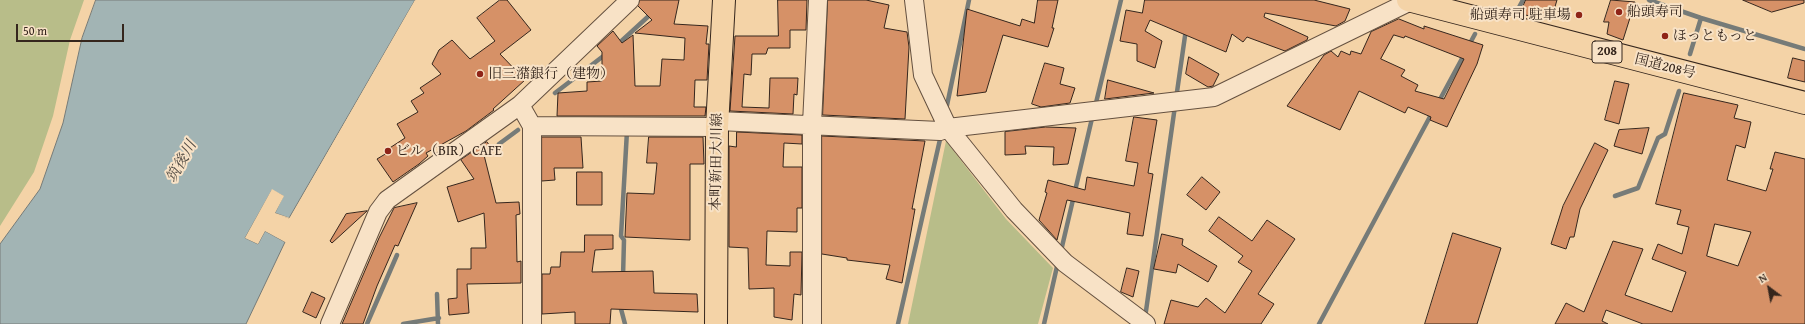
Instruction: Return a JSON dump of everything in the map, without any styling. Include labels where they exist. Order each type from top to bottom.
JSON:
[{"type":"main road","name":"本町新田大川線","points":[[716,324],[717,124],[724,0]]},
{"type":"main road","name":"国道208号","points":[[1411,0],[1805,103]]},
{"type":"street","points":[[330,324],[378,212],[387,200],[520,105],[630,0]]},
{"type":"street","points":[[812,324],[812,124],[818,0]]},
{"type":"street","points":[[914,0],[924,75],[948,128],[1014,210],[1065,263],[1146,324]]},
{"type":"street","points":[[532,126],[812,124],[940,131],[948,128],[1214,97],[1411,0]]},
{"type":"street","points":[[520,105],[532,126],[532,324]]},
{"type":"green space","points":[[0,0],[84,0],[70,40],[53,116],[34,172],[0,226]]},
{"type":"green space","points":[[946,141],[1006,219],[1053,268],[1038,324],[908,324]]},
{"type":"water","name":"筑後川","points":[[96,0],[415,0],[289,218],[275,213],[283,196],[272,190],[245,238],[258,244],[265,231],[285,242],[246,324],[0,324],[0,244],[40,189],[63,123],[82,38]]},
{"type":"pier","points":[[415,0],[416,1],[291,219],[273,214],[281,197],[273,192],[248,237],[257,241],[265,229],[287,240],[287,243],[265,231],[258,244],[245,238],[272,189],[284,196],[275,213],[290,218]]},
{"type":"building","points":[[500,0],[507,0],[531,30],[500,54],[525,80],[493,109],[494,110],[466,131],[426,153],[428,156],[419,164],[393,182],[377,159],[387,153],[385,151],[405,138],[397,124],[418,112],[411,101],[424,93],[420,88],[441,74],[432,64],[439,50],[452,40],[470,59],[495,41],[477,18]]},
{"type":"building","points":[[640,0],[679,0],[674,24],[708,26],[706,44],[709,44],[707,80],[695,80],[694,107],[706,107],[705,116],[557,116],[558,93],[587,91],[587,82],[602,81],[602,52],[597,46],[613,31],[622,43],[633,35],[635,86],[660,86],[662,59],[684,60],[685,38],[635,33],[652,20],[638,6]]},
{"type":"building","points":[[778,0],[807,0],[806,30],[790,30],[790,48],[768,48],[766,54],[752,54],[751,75],[744,74],[742,107],[769,108],[770,78],[798,78],[797,95],[794,94],[793,114],[730,111],[735,36],[778,36]]},
{"type":"building","points":[[828,0],[866,0],[889,5],[884,28],[907,32],[909,47],[905,119],[823,115]]},
{"type":"building","points":[[1038,0],[1058,0],[1052,28],[1054,28],[1048,47],[1003,35],[986,92],[957,96],[967,9],[1020,26],[1022,19],[1034,23]]},
{"type":"building","points":[[1145,0],[1314,0],[1350,9],[1345,21],[1336,26],[1265,13],[1264,17],[1308,37],[1307,40],[1285,51],[1247,37],[1243,42],[1232,34],[1226,52],[1150,20],[1145,31],[1162,41],[1155,68],[1137,61],[1137,44],[1120,41],[1126,10],[1142,13]]},
{"type":"building","points":[[1526,0],[1557,0],[1551,20],[1520,14]]},
{"type":"building","name":"船頭寿司","points":[[1611,0],[1635,2],[1623,40],[1607,34],[1609,22],[1604,22]]},
{"type":"building","points":[[1743,0],[1804,0],[1804,3],[1772,12]]},
{"type":"building","points":[[1399,19],[1424,29],[1424,26],[1483,45],[1477,64],[1447,127],[1430,120],[1431,117],[1408,107],[1405,113],[1359,91],[1340,130],[1287,106],[1324,55],[1331,51],[1338,57],[1341,51],[1350,55],[1351,51],[1361,54],[1371,32]],"holes":[[[1394,35],[1404,38],[1405,36],[1464,59],[1444,99],[1415,91],[1418,85],[1401,76],[1405,70],[1381,59]]]},
{"type":"building","points":[[1189,57],[1219,74],[1213,86],[1208,87],[1186,74]]},
{"type":"building","points":[[1793,58],[1805,61],[1805,82],[1788,78]]},
{"type":"building","points":[[1045,63],[1064,68],[1060,84],[1075,88],[1070,103],[1041,107],[1032,104]]},
{"type":"building","points":[[1108,80],[1154,93],[1105,99]]},
{"type":"building","points":[[1615,81],[1629,84],[1619,124],[1605,120]]},
{"type":"building","points":[[1684,93],[1738,105],[1734,118],[1751,122],[1745,148],[1736,145],[1727,180],[1766,191],[1773,169],[1770,169],[1775,152],[1805,159],[1805,324],[1643,324],[1606,310],[1602,321],[1608,324],[1555,324],[1566,303],[1584,312],[1613,241],[1643,249],[1625,295],[1672,312],[1686,272],[1652,259],[1658,244],[1682,254],[1689,227],[1677,224],[1681,210],[1656,204]],"holes":[[[1715,224],[1751,232],[1738,266],[1707,256]]]},
{"type":"building","points":[[1134,117],[1157,120],[1148,173],[1153,174],[1143,236],[1127,234],[1130,213],[1067,200],[1057,240],[1039,220],[1047,193],[1045,192],[1048,180],[1085,190],[1087,177],[1134,186],[1138,163],[1126,161]]},
{"type":"building","points":[[1046,127],[1076,128],[1068,164],[1053,165],[1054,147],[1025,146],[1026,154],[1005,155],[1005,132]]},
{"type":"building","points":[[1649,128],[1642,154],[1614,146],[1619,130]]},
{"type":"building","points":[[737,132],[802,135],[802,144],[784,143],[783,167],[802,167],[802,208],[797,208],[797,232],[767,231],[766,265],[790,266],[790,252],[802,252],[801,295],[794,294],[792,320],[774,317],[774,288],[749,289],[748,248],[729,247],[729,146],[736,147]]},
{"type":"building","points":[[822,136],[925,141],[912,209],[915,209],[902,283],[886,279],[890,265],[847,260],[847,258],[822,254]]},
{"type":"building","points":[[542,137],[581,137],[583,168],[554,168],[555,180],[542,181]]},
{"type":"building","points":[[649,137],[703,137],[704,164],[690,164],[690,240],[625,237],[627,193],[654,194],[657,163],[647,163]]},
{"type":"building","points":[[487,142],[492,149],[484,155],[496,203],[519,202],[520,214],[516,215],[517,262],[521,261],[521,283],[467,284],[469,313],[449,315],[448,299],[457,298],[457,269],[471,269],[471,248],[486,248],[484,213],[458,222],[447,187],[474,179],[461,160]]},
{"type":"building","points":[[1595,143],[1608,150],[1580,209],[1574,237],[1570,237],[1566,249],[1551,244],[1563,206]]},
{"type":"building","points":[[577,172],[602,172],[602,205],[577,205]]},
{"type":"building","points":[[1202,177],[1220,192],[1206,210],[1187,195]]},
{"type":"building","points":[[417,203],[398,246],[395,245],[377,286],[363,324],[342,324],[379,238],[394,208]]},
{"type":"building","points":[[367,211],[332,243],[330,241],[346,214]]},
{"type":"building","points":[[1219,217],[1252,241],[1267,220],[1295,239],[1258,294],[1274,304],[1261,324],[1164,324],[1171,300],[1198,307],[1206,298],[1225,313],[1252,271],[1238,262],[1243,256],[1209,231]]},
{"type":"building","points":[[1453,233],[1501,248],[1477,324],[1425,324]]},
{"type":"building","points":[[1162,234],[1183,239],[1182,245],[1217,266],[1208,282],[1178,264],[1176,273],[1154,269]]},
{"type":"building","points":[[585,235],[613,235],[613,249],[595,250],[592,272],[653,271],[654,293],[697,294],[698,312],[611,309],[610,324],[575,324],[575,312],[542,314],[542,274],[550,274],[551,267],[560,267],[561,252],[584,252]]},
{"type":"building","points":[[1127,268],[1139,271],[1133,297],[1121,292]]},
{"type":"building","points":[[312,292],[325,298],[316,318],[303,312]]},
{"type":"waterway","points":[[946,110],[969,0]]},
{"type":"waterway","points":[[1095,107],[1121,0]]},
{"type":"waterway","points":[[1517,11],[1523,0]]},
{"type":"waterway","points":[[1649,0],[1701,18],[1805,49]]},
{"type":"waterway","points":[[616,46],[652,13]]},
{"type":"waterway","points":[[1690,54],[1701,18]]},
{"type":"waterway","points":[[1176,99],[1186,29]]},
{"type":"waterway","points":[[1468,47],[1475,34]]},
{"type":"waterway","points":[[1438,103],[1465,53]]},
{"type":"waterway","points":[[555,93],[606,54]]},
{"type":"waterway","points":[[1615,196],[1638,188],[1658,138],[1665,134],[1679,91]]},
{"type":"waterway","points":[[1145,318],[1175,106]]},
{"type":"waterway","points":[[1319,324],[1433,111]]},
{"type":"waterway","points":[[1061,251],[1093,114]]},
{"type":"waterway","points":[[499,144],[518,130]]},
{"type":"waterway","points":[[623,277],[624,240],[621,236],[627,131]]},
{"type":"waterway","points":[[898,324],[941,135]]},
{"type":"waterway","points":[[367,324],[397,255]]},
{"type":"waterway","points":[[1044,324],[1058,262]]},
{"type":"waterway","points":[[437,294],[438,324]]},
{"type":"waterway","points":[[620,305],[625,324]]},
{"type":"waterway","points":[[403,324],[439,318]]},
{"type":"place","name":"船頭寿司","points":[[1619,12]]},
{"type":"place","name":"船頭寿司 駐車場","points":[[1579,15]]},
{"type":"place","name":"ほっともっと","points":[[1665,36]]},
{"type":"place","name":"旧三潴銀行（建物）","points":[[480,74]]},
{"type":"place","name":"ビル（BIR）CAFE","points":[[388,151]]}]
